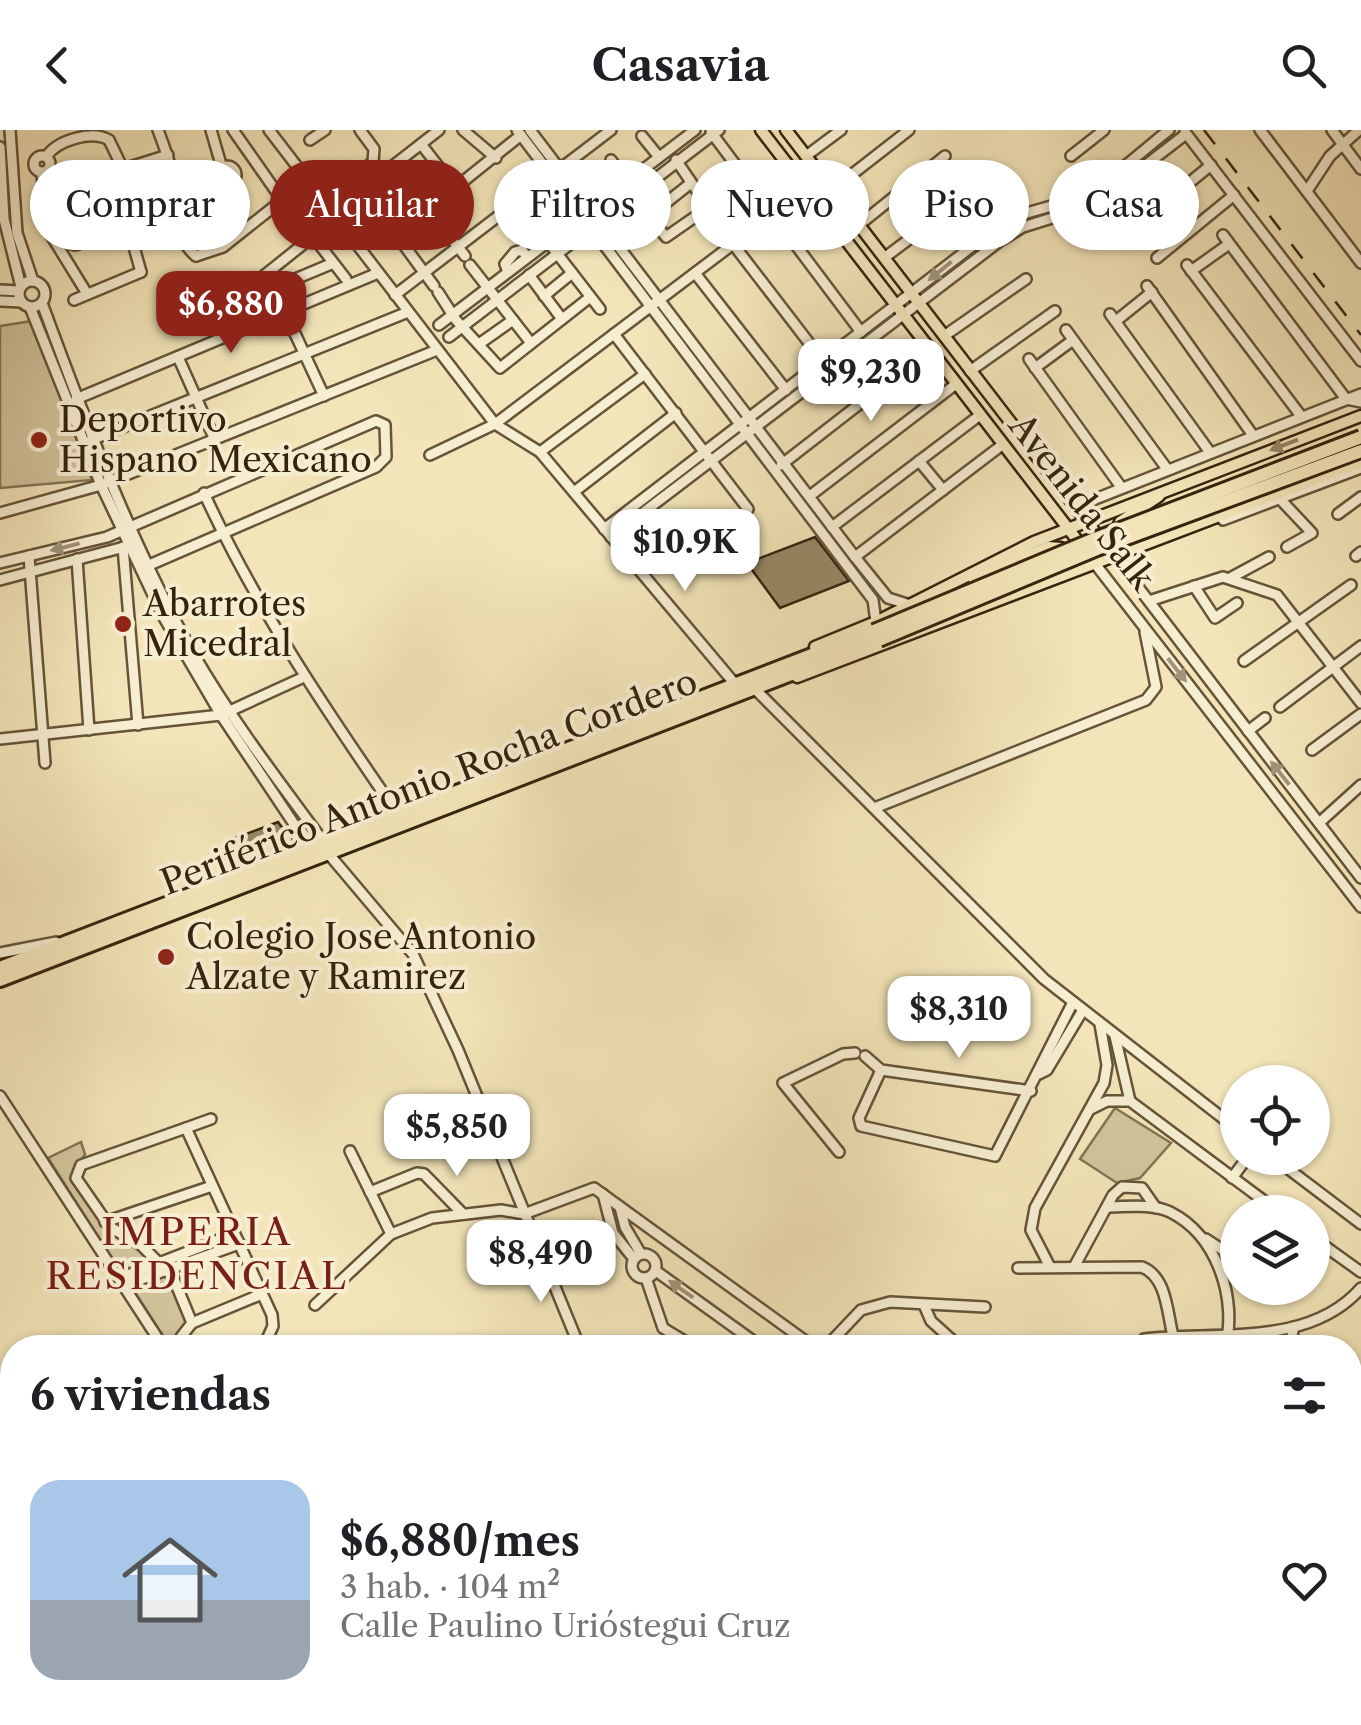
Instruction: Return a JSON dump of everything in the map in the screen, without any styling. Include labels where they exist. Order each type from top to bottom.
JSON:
[{"type":"highway","points":[[876,631],[1092,540],[1361,437]]},
{"type":"highway","points":[[876,631],[1361,451]]},
{"type":"highway","name":"Periférico Antonio Rocha Cordero","points":[[0,980],[397,813],[736,684],[771,677],[876,631]]},
{"type":"highway","name":"Periférico Antonio Rocha Cordero","points":[[0,968],[300,850],[325,846],[755,689],[771,677]]},
{"type":"main road","name":"Avenida Salk","points":[[761,130],[784,160]]},
{"type":"main road","name":"Avenida Salk","points":[[786,130],[809,160]]},
{"type":"main road","name":"Avenida Salk","points":[[869,239],[1114,557]]},
{"type":"main road","name":"Avenida Salk","points":[[852,250],[1096,564]]},
{"type":"main road","points":[[876,631],[910,605],[1011,553],[1361,416]]},
{"type":"main road","points":[[1011,457],[1026,444]]},
{"type":"main road","points":[[771,677],[818,672],[1361,465]]},
{"type":"main road","points":[[1143,546],[1125,547],[1117,539],[1118,527],[1168,490]]},
{"type":"main road","points":[[944,588],[1048,547],[1061,548],[1067,566],[1036,588]]},
{"type":"street","points":[[10,130],[4,219],[23,297],[74,399]]},
{"type":"street","points":[[158,130],[168,155],[178,226],[190,253],[196,256],[224,247],[270,210]]},
{"type":"street","points":[[211,130],[220,160]]},
{"type":"street","points":[[233,130],[270,182]]},
{"type":"street","points":[[270,130],[292,160]]},
{"type":"street","points":[[310,140],[325,130]]},
{"type":"street","points":[[401,160],[439,130]]},
{"type":"street","points":[[463,130],[496,158]]},
{"type":"street","points":[[579,160],[610,130]]},
{"type":"street","points":[[806,156],[841,130]]},
{"type":"street","points":[[869,161],[909,130]]},
{"type":"street","points":[[1071,156],[1104,130]]},
{"type":"street","points":[[608,533],[900,312],[1005,222],[1100,185],[1169,130]]},
{"type":"street","points":[[1260,130],[1361,263]]},
{"type":"street","points":[[1332,130],[1361,169]]},
{"type":"street","points":[[1307,191],[1343,144],[1360,130]]},
{"type":"street","points":[[655,160],[691,131]]},
{"type":"street","points":[[366,132],[376,155],[374,160]]},
{"type":"street","points":[[474,174],[523,132]]},
{"type":"street","points":[[523,132],[553,160]]},
{"type":"street","points":[[523,132],[541,160]]},
{"type":"street","points":[[638,132],[659,157]]},
{"type":"street","points":[[671,167],[714,132],[733,160]]},
{"type":"street","points":[[915,299],[1024,227],[1094,205],[1185,132],[1361,361]]},
{"type":"street","points":[[7,166],[42,157],[59,144],[104,136],[117,160]]},
{"type":"street","points":[[421,144],[434,160]]},
{"type":"street","points":[[0,147],[7,166],[17,233],[33,281],[46,291],[42,303],[130,546],[164,616],[296,826],[300,850]]},
{"type":"street","points":[[669,150],[691,183]]},
{"type":"street","points":[[156,160],[168,155]]},
{"type":"street","points":[[248,160],[253,156]]},
{"type":"street","points":[[869,216],[945,156]]},
{"type":"street","points":[[42,157],[45,160]]},
{"type":"street","points":[[1199,176],[1211,166]]},
{"type":"street","points":[[1157,258],[1234,195]]},
{"type":"street","points":[[1302,416],[1189,268],[1226,240],[1346,400],[1361,402]]},
{"type":"street","points":[[59,250],[75,269],[86,292]]},
{"type":"street","points":[[74,300],[86,292],[146,274],[137,250]]},
{"type":"street","points":[[294,250],[251,286],[176,313],[173,320],[183,326],[331,264]]},
{"type":"street","points":[[322,250],[346,278]]},
{"type":"street","points":[[360,250],[495,424],[540,452],[736,684]]},
{"type":"street","points":[[407,250],[456,320],[500,368],[590,298]]},
{"type":"street","points":[[394,294],[445,250]]},
{"type":"street","points":[[460,250],[531,344]]},
{"type":"street","points":[[439,325],[536,250]]},
{"type":"street","points":[[556,250],[600,309]]},
{"type":"street","points":[[449,337],[562,250]]},
{"type":"street","points":[[609,250],[781,465],[873,600],[876,631]]},
{"type":"street","points":[[620,250],[654,304]]},
{"type":"street","points":[[430,455],[495,424],[725,250]]},
{"type":"street","points":[[738,250],[827,366]]},
{"type":"street","points":[[798,250],[861,332]]},
{"type":"street","points":[[884,258],[895,250]]},
{"type":"street","points":[[192,269],[196,256]]},
{"type":"street","points":[[544,296],[572,272]]},
{"type":"street","points":[[74,399],[378,273]]},
{"type":"street","points":[[695,273],[786,390]]},
{"type":"street","points":[[529,275],[562,319]]},
{"type":"street","points":[[944,336],[1026,279]]},
{"type":"street","points":[[23,297],[33,281]]},
{"type":"street","points":[[251,286],[256,296]]},
{"type":"street","points":[[1209,451],[1113,317],[1150,289],[1252,434]]},
{"type":"street","points":[[0,290],[42,303]]},
{"type":"street","points":[[0,300],[23,297]]},
{"type":"street","points":[[286,312],[324,396]]},
{"type":"street","points":[[90,441],[408,312]]},
{"type":"street","points":[[749,425],[786,390],[827,366],[861,332],[900,312]]},
{"type":"street","points":[[970,371],[1055,312]]},
{"type":"street","points":[[479,344],[513,320]]},
{"type":"street","points":[[1066,330],[1167,468]]},
{"type":"street","points":[[614,334],[748,509]]},
{"type":"street","points":[[1073,340],[1032,364],[1122,487]]},
{"type":"street","points":[[0,513],[106,483],[437,350]]},
{"type":"street","points":[[781,465],[929,350]]},
{"type":"street","points":[[178,356],[215,440]]},
{"type":"street","points":[[540,452],[645,374]]},
{"type":"street","points":[[811,495],[956,384]]},
{"type":"street","points":[[1075,507],[1361,394]]},
{"type":"street","points":[[574,492],[676,413]]},
{"type":"street","points":[[832,527],[980,416]]},
{"type":"street","points":[[0,563],[125,529],[376,420],[385,424],[384,462],[147,566]]},
{"type":"street","points":[[855,558],[1002,446]]},
{"type":"street","points":[[919,460],[943,490]]},
{"type":"street","points":[[781,465],[811,495],[888,598],[910,605]]},
{"type":"street","points":[[1158,540],[1186,534],[1361,465]]},
{"type":"street","points":[[204,493],[223,535],[304,677],[397,813]]},
{"type":"street","points":[[1338,514],[1361,498]]},
{"type":"street","points":[[1280,499],[1312,533],[1287,547]]},
{"type":"street","points":[[0,580],[130,546]]},
{"type":"street","points":[[130,546],[147,566],[225,712],[412,954],[458,1050],[575,1335]]},
{"type":"street","points":[[130,546],[138,725]]},
{"type":"street","points":[[28,556],[45,762]]},
{"type":"street","name":"Avenida Salk","points":[[1114,557],[1361,878]]},
{"type":"street","points":[[1149,602],[1232,578],[1269,557]]},
{"type":"street","points":[[77,559],[89,730]]},
{"type":"street","name":"Avenida Salk","points":[[1096,564],[1361,906]]},
{"type":"street","points":[[1232,578],[1277,595],[1361,703]]},
{"type":"street","points":[[1244,661],[1351,585]]},
{"type":"street","points":[[1194,586],[1214,618],[1237,603]]},
{"type":"street","points":[[877,807],[1146,700],[1156,687],[1143,626]]},
{"type":"street","points":[[1280,707],[1361,646]]},
{"type":"street","points":[[0,739],[225,712],[304,677]]},
{"type":"street","points":[[755,689],[1044,978],[1220,1116]]},
{"type":"street","points":[[1312,750],[1361,714]]},
{"type":"street","points":[[1248,730],[1266,718]]},
{"type":"street","points":[[1319,823],[1359,786]]},
{"type":"street","points":[[0,952],[63,941]]},
{"type":"street","points":[[1040,1074],[1038,1067],[1073,1002]]},
{"type":"street","points":[[881,1070],[859,1118],[860,1126],[995,1156],[1040,1074],[1047,1070],[1083,1010]]},
{"type":"street","points":[[1050,1268],[1031,1230],[1035,1208],[1104,1083],[1106,1051],[1100,1024]]},
{"type":"street","points":[[1115,1035],[1130,1101]]},
{"type":"street","points":[[1106,1051],[1118,1049]]},
{"type":"street","points":[[839,1152],[782,1084],[844,1054],[860,1054],[881,1070],[1031,1091]]},
{"type":"street","points":[[1104,1083],[1116,1099]]},
{"type":"street","points":[[0,1096],[44,1168],[128,1279],[157,1335]]},
{"type":"street","points":[[1090,1109],[1116,1099],[1130,1101],[1256,1195]]},
{"type":"street","points":[[192,1323],[167,1270],[141,1245],[105,1222],[76,1178],[81,1165],[212,1119]]},
{"type":"street","points":[[186,1128],[272,1315],[269,1335]]},
{"type":"street","points":[[350,1152],[391,1234]]},
{"type":"street","points":[[370,1192],[417,1173],[424,1174],[463,1214]]},
{"type":"street","points":[[1296,1175],[1361,1224]]},
{"type":"street","points":[[1074,1267],[1113,1195],[1132,1185],[1142,1188],[1156,1208]]},
{"type":"street","points":[[105,1222],[212,1186]]},
{"type":"street","points":[[314,1305],[391,1234],[432,1218],[501,1210],[524,1214],[599,1191]]},
{"type":"street","points":[[599,1191],[798,1335]]},
{"type":"street","points":[[599,1191],[613,1233],[638,1257],[655,1260],[651,1275],[663,1328],[675,1335]]},
{"type":"street","points":[[619,1206],[638,1257],[635,1274],[651,1275],[743,1335]]},
{"type":"street","points":[[1107,1207],[1171,1212],[1220,1248]]},
{"type":"street","points":[[613,1233],[625,1228]]},
{"type":"street","points":[[1204,1238],[1220,1270]]},
{"type":"street","points":[[128,1279],[158,1263],[236,1239]]},
{"type":"street","points":[[128,1279],[167,1270],[236,1239]]},
{"type":"street","points":[[1330,1252],[1361,1272]]},
{"type":"street","points":[[1018,1268],[1151,1270],[1160,1280],[1173,1335]]},
{"type":"street","points":[[1235,1335],[1294,1327],[1350,1300],[1361,1288]]},
{"type":"street","points":[[183,1335],[192,1323],[262,1294]]},
{"type":"street","points":[[837,1335],[861,1310],[890,1302],[985,1307]]},
{"type":"street","points":[[924,1305],[931,1320],[948,1335]]},
{"type":"street","points":[[1225,1305],[1228,1335]]},
{"type":"street","points":[[1292,1335],[1294,1327]]},
{"type":"shaded area","name":"Deportivo Hispano Mexicano","points":[[32,321],[92,480],[0,488],[0,326]]},
{"type":"shaded area","points":[[1115,1108],[1171,1143],[1140,1178],[1117,1183],[1080,1159]]},
{"type":"shaded area","points":[[81,1142],[85,1154],[75,1170],[104,1222],[155,1261],[121,1273],[48,1158]]},
{"type":"shaded area","points":[[166,1274],[188,1322],[181,1335],[162,1335],[131,1286]]},
{"type":"building","points":[[815,537],[849,581],[780,608],[747,563]]},
{"type":"building","points":[[278,822],[287,834],[239,851],[230,840]]},
{"type":"railway","points":[[1204,130],[1361,335]]},
{"type":"place","name":"Deportivo Hispano Mexicano","points":[[39,440]]},
{"type":"place","name":"Abarrotes Micedral","points":[[123,624]]},
{"type":"place","name":"Colegio Jose Antonio Alzate y Ramirez","points":[[166,957]]},
{"type":"district","name":"IMPERIA RESIDENCIAL","points":[[197,1254]]}]
